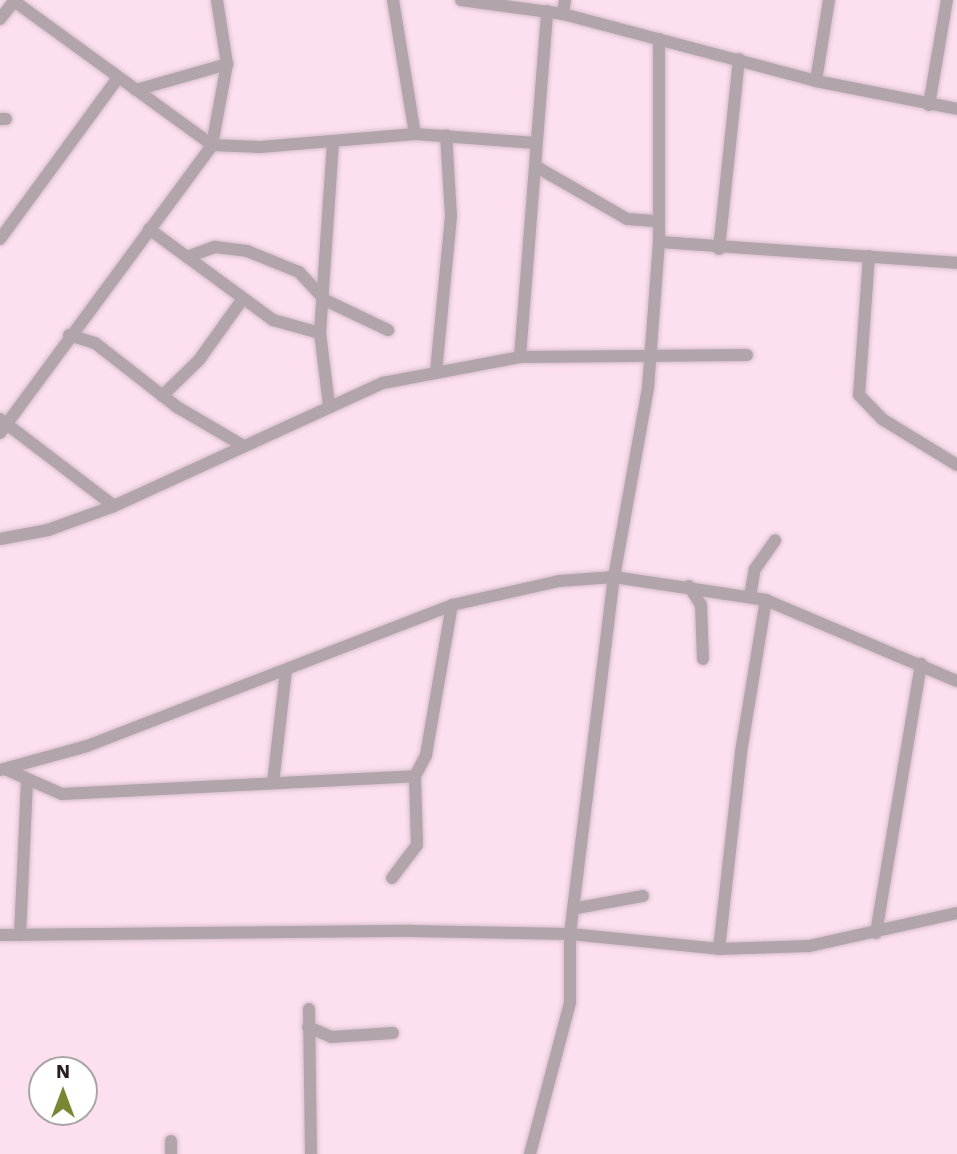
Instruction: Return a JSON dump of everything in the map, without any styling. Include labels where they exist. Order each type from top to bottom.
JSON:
[{"type":"street","points":[[114,506],[3,426],[212,145],[227,64],[216,0]]},
{"type":"street","points":[[393,0],[415,134]]},
{"type":"street","points":[[461,0],[547,11],[816,81],[957,109]]},
{"type":"street","points":[[563,15],[565,0]]},
{"type":"street","points":[[816,81],[829,0]]},
{"type":"street","points":[[929,105],[947,0]]},
{"type":"street","points":[[0,19],[15,1],[212,145],[332,141],[415,134],[536,143]]},
{"type":"street","points":[[520,357],[547,11]]},
{"type":"street","points":[[530,1154],[570,1003],[570,934],[577,908],[614,577],[652,355],[659,242],[659,39]]},
{"type":"street","points":[[719,249],[739,59]]},
{"type":"street","points":[[136,90],[227,64]]},
{"type":"street","points":[[0,239],[118,78]]},
{"type":"street","points":[[436,372],[452,216],[446,135]]},
{"type":"street","points":[[329,405],[320,333],[325,300],[332,141]]},
{"type":"street","points":[[535,166],[627,219],[658,221]]},
{"type":"street","points":[[149,229],[242,300],[285,328],[320,333]]},
{"type":"street","points":[[659,242],[719,249],[957,263]]},
{"type":"street","points":[[187,257],[215,247],[247,251],[299,272],[325,300],[388,330]]},
{"type":"street","points":[[869,256],[859,395],[882,419],[957,465]]},
{"type":"street","points":[[162,396],[199,360],[242,300]]},
{"type":"street","points":[[69,335],[95,343],[162,396],[242,445]]},
{"type":"street","points":[[0,539],[48,530],[114,506],[329,405],[383,383],[520,357],[747,355]]},
{"type":"street","points":[[750,596],[755,569],[775,540]]},
{"type":"street","points":[[3,769],[87,746],[452,605],[520,586],[614,577],[688,586],[766,600],[957,681]]},
{"type":"street","points":[[688,586],[701,605],[703,659]]},
{"type":"street","points":[[719,949],[741,752],[766,600]]},
{"type":"street","points":[[392,878],[417,845],[415,776],[426,755],[452,605]]},
{"type":"street","points":[[876,933],[920,664]]},
{"type":"street","points":[[273,783],[286,671]]},
{"type":"street","points":[[3,769],[54,793],[83,794],[415,776]]},
{"type":"street","points":[[20,935],[27,782]]},
{"type":"street","points":[[577,908],[643,896]]},
{"type":"street","points":[[0,935],[247,929],[570,934],[719,949],[809,946],[957,913]]},
{"type":"street","points":[[309,1009],[311,1154]]},
{"type":"street","points":[[308,1027],[331,1037],[393,1033]]}]
